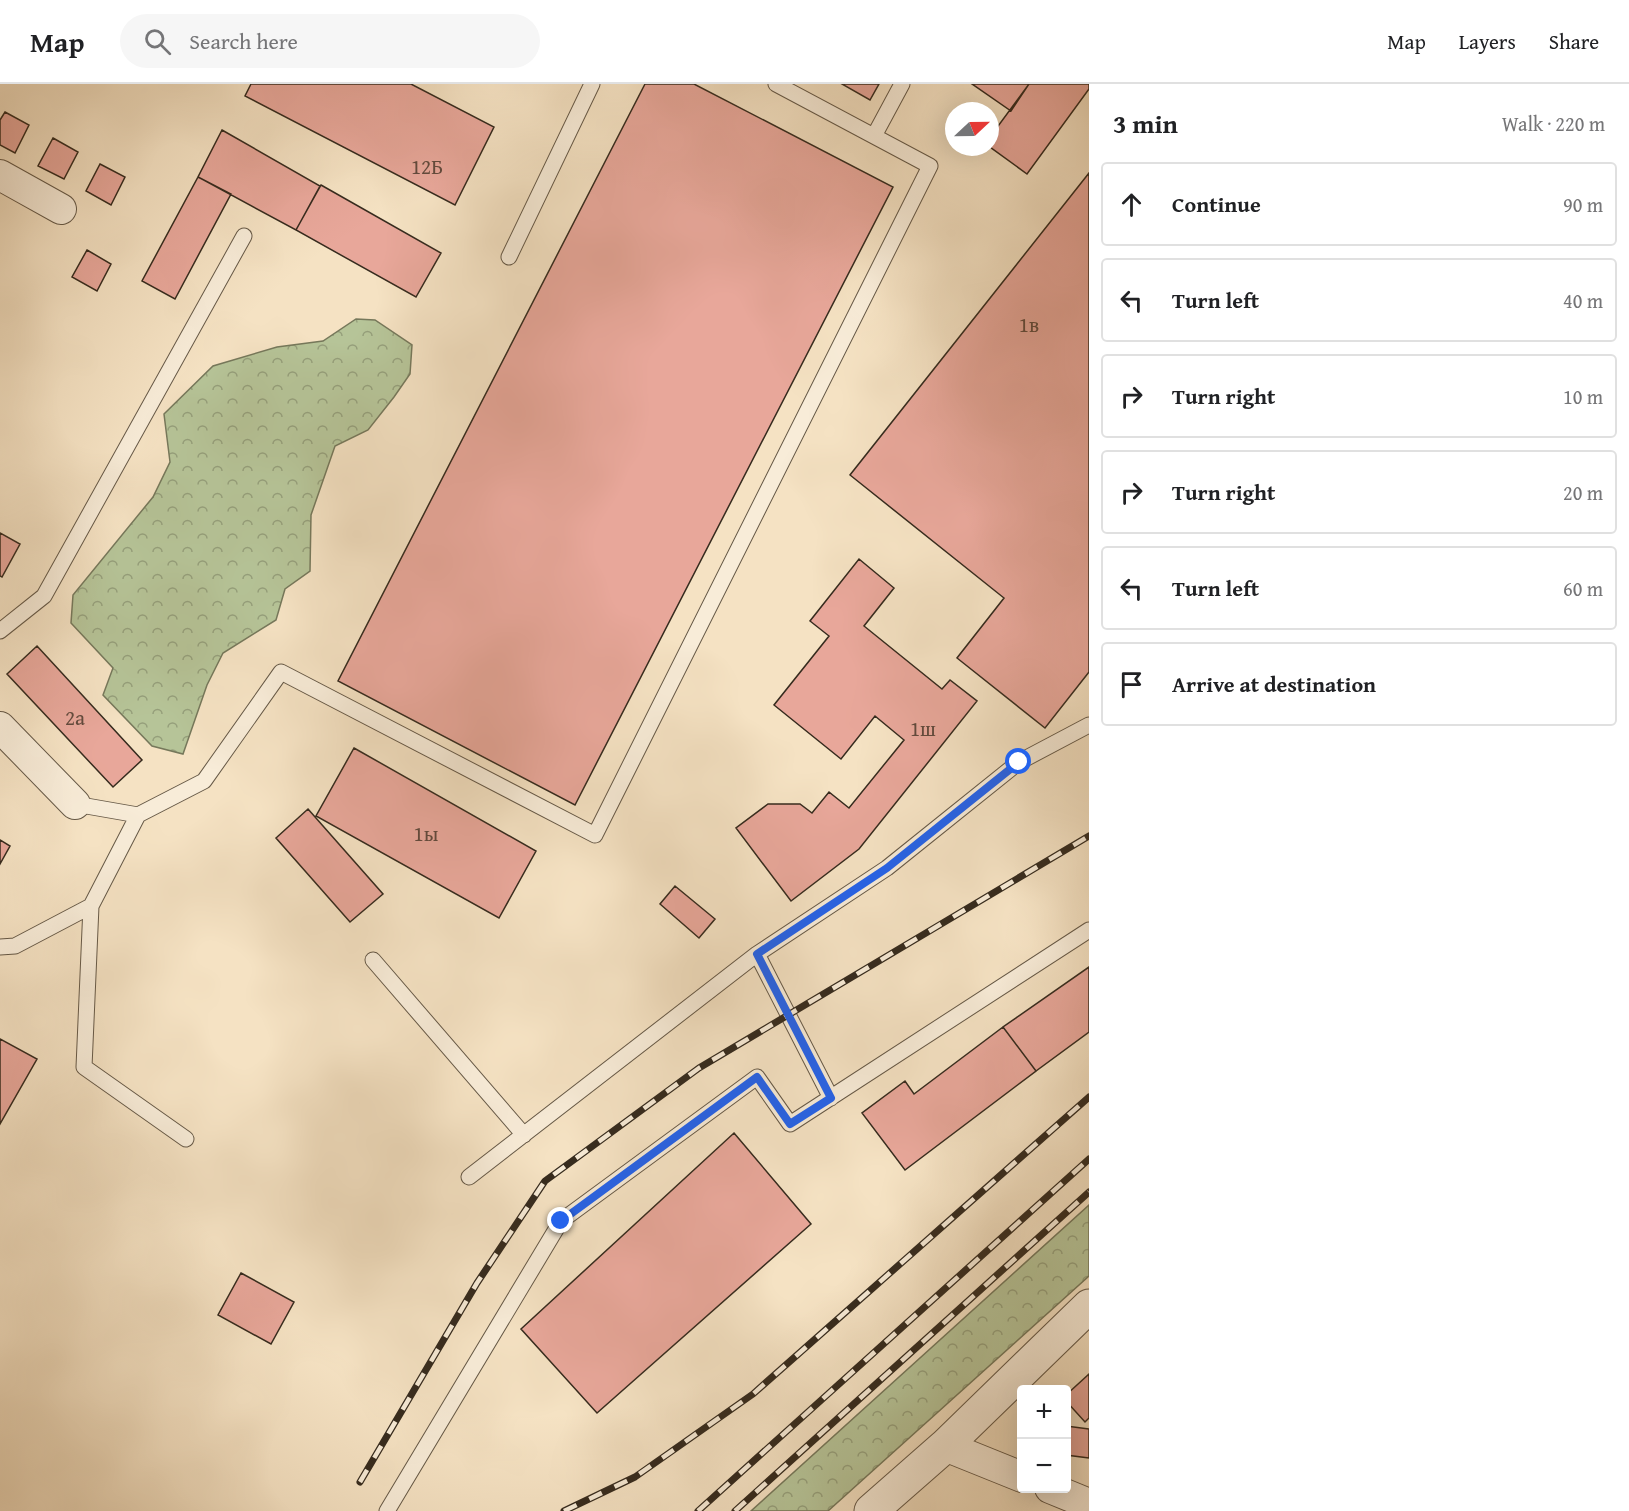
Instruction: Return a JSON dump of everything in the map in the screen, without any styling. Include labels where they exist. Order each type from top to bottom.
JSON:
[{"type":"street","points":[[0,176],[61,209]]},
{"type":"street","points":[[0,727],[75,804]]},
{"type":"street","points":[[871,1511],[945,1446],[1089,1306]]},
{"type":"street","points":[[945,1446],[1017,1475]]},
{"type":"street","points":[[1062,1493],[1089,1504]]},
{"type":"lane","points":[[509,257],[592,84]]},
{"type":"lane","points":[[186,1139],[84,1067],[91,906],[138,815],[204,781],[281,672],[595,835],[930,166],[776,84]]},
{"type":"lane","points":[[874,136],[902,84]]},
{"type":"lane","points":[[0,632],[44,596],[244,236]]},
{"type":"lane","points":[[469,1177],[757,954],[887,868],[1019,762],[1089,725]]},
{"type":"lane","points":[[75,804],[138,815]]},
{"type":"lane","points":[[0,947],[15,946],[91,906]]},
{"type":"lane","points":[[387,1511],[561,1221],[757,1077],[790,1124],[1089,930]]},
{"type":"lane","points":[[757,954],[831,1098]]},
{"type":"lane","points":[[373,960],[524,1135]]},
{"type":"green space","points":[[356,319],[375,320],[412,345],[410,374],[368,430],[335,446],[311,515],[310,571],[285,589],[276,620],[223,653],[207,685],[183,754],[152,746],[103,695],[113,668],[71,623],[73,595],[153,497],[170,462],[164,414],[213,366],[277,347],[323,341]]},
{"type":"green space","points":[[1089,1205],[1089,1276],[828,1511],[751,1511]]},
{"type":"building","points":[[251,84],[411,84],[494,127],[455,205],[245,96]]},
{"type":"building","points":[[645,84],[694,84],[893,187],[575,805],[338,681]]},
{"type":"building","points":[[842,84],[879,84],[870,100]]},
{"type":"building","points":[[972,84],[1029,84],[1011,111]]},
{"type":"building","points":[[1029,84],[1089,84],[1089,89],[1027,174],[999,154],[999,125]]},
{"type":"building","points":[[5,112],[29,125],[15,153],[0,145],[0,120]]},
{"type":"building","points":[[222,130],[320,186],[296,230],[198,177]]},
{"type":"building","points":[[53,138],[78,152],[64,179],[38,166]]},
{"type":"building","points":[[100,164],[125,177],[111,205],[86,191]]},
{"type":"building","points":[[1089,173],[1089,672],[1045,728],[957,658],[1004,598],[850,475]]},
{"type":"building","points":[[198,177],[231,194],[175,299],[142,281]]},
{"type":"building","points":[[321,185],[441,253],[416,297],[296,230]]},
{"type":"building","points":[[87,250],[111,264],[97,291],[72,277]]},
{"type":"building","points":[[0,533],[20,544],[2,577],[0,576]]},
{"type":"building","points":[[859,559],[894,588],[864,626],[942,689],[950,680],[977,701],[859,849],[791,901],[736,828],[768,804],[800,804],[812,813],[829,792],[849,808],[904,740],[875,716],[841,759],[774,705],[829,636],[810,621]]},
{"type":"building","points":[[37,646],[142,760],[113,787],[7,674]]},
{"type":"building","points":[[354,748],[536,851],[499,918],[316,816]]},
{"type":"building","points":[[308,809],[383,894],[350,922],[276,838]]},
{"type":"building","points":[[0,840],[10,846],[0,864]]},
{"type":"building","points":[[675,886],[715,919],[699,938],[660,904]]},
{"type":"building","points":[[1089,967],[1089,1032],[1036,1071],[1003,1027]]},
{"type":"building","points":[[1003,1027],[1036,1071],[905,1170],[862,1113],[905,1081],[914,1094]]},
{"type":"building","points":[[0,1039],[37,1059],[0,1124]]},
{"type":"building","points":[[734,1133],[811,1224],[597,1413],[521,1329]]},
{"type":"building","points":[[241,1273],[294,1302],[271,1344],[218,1315]]},
{"type":"building","points":[[1089,1374],[1089,1418],[1085,1422],[1071,1407],[1071,1390]]},
{"type":"building","points":[[1071,1427],[1089,1429],[1089,1458],[1071,1456]]},
{"type":"railway","points":[[360,1482],[477,1283],[545,1181],[699,1068],[1089,836]]},
{"type":"railway","points":[[564,1511],[635,1477],[753,1394],[1089,1097]]},
{"type":"railway","points":[[698,1511],[1089,1159]]},
{"type":"railway","points":[[735,1511],[1089,1192]]},
{"type":"route","points":[[561,1221],[757,1077],[790,1124],[831,1098],[757,954],[887,868],[1019,762]]}]
